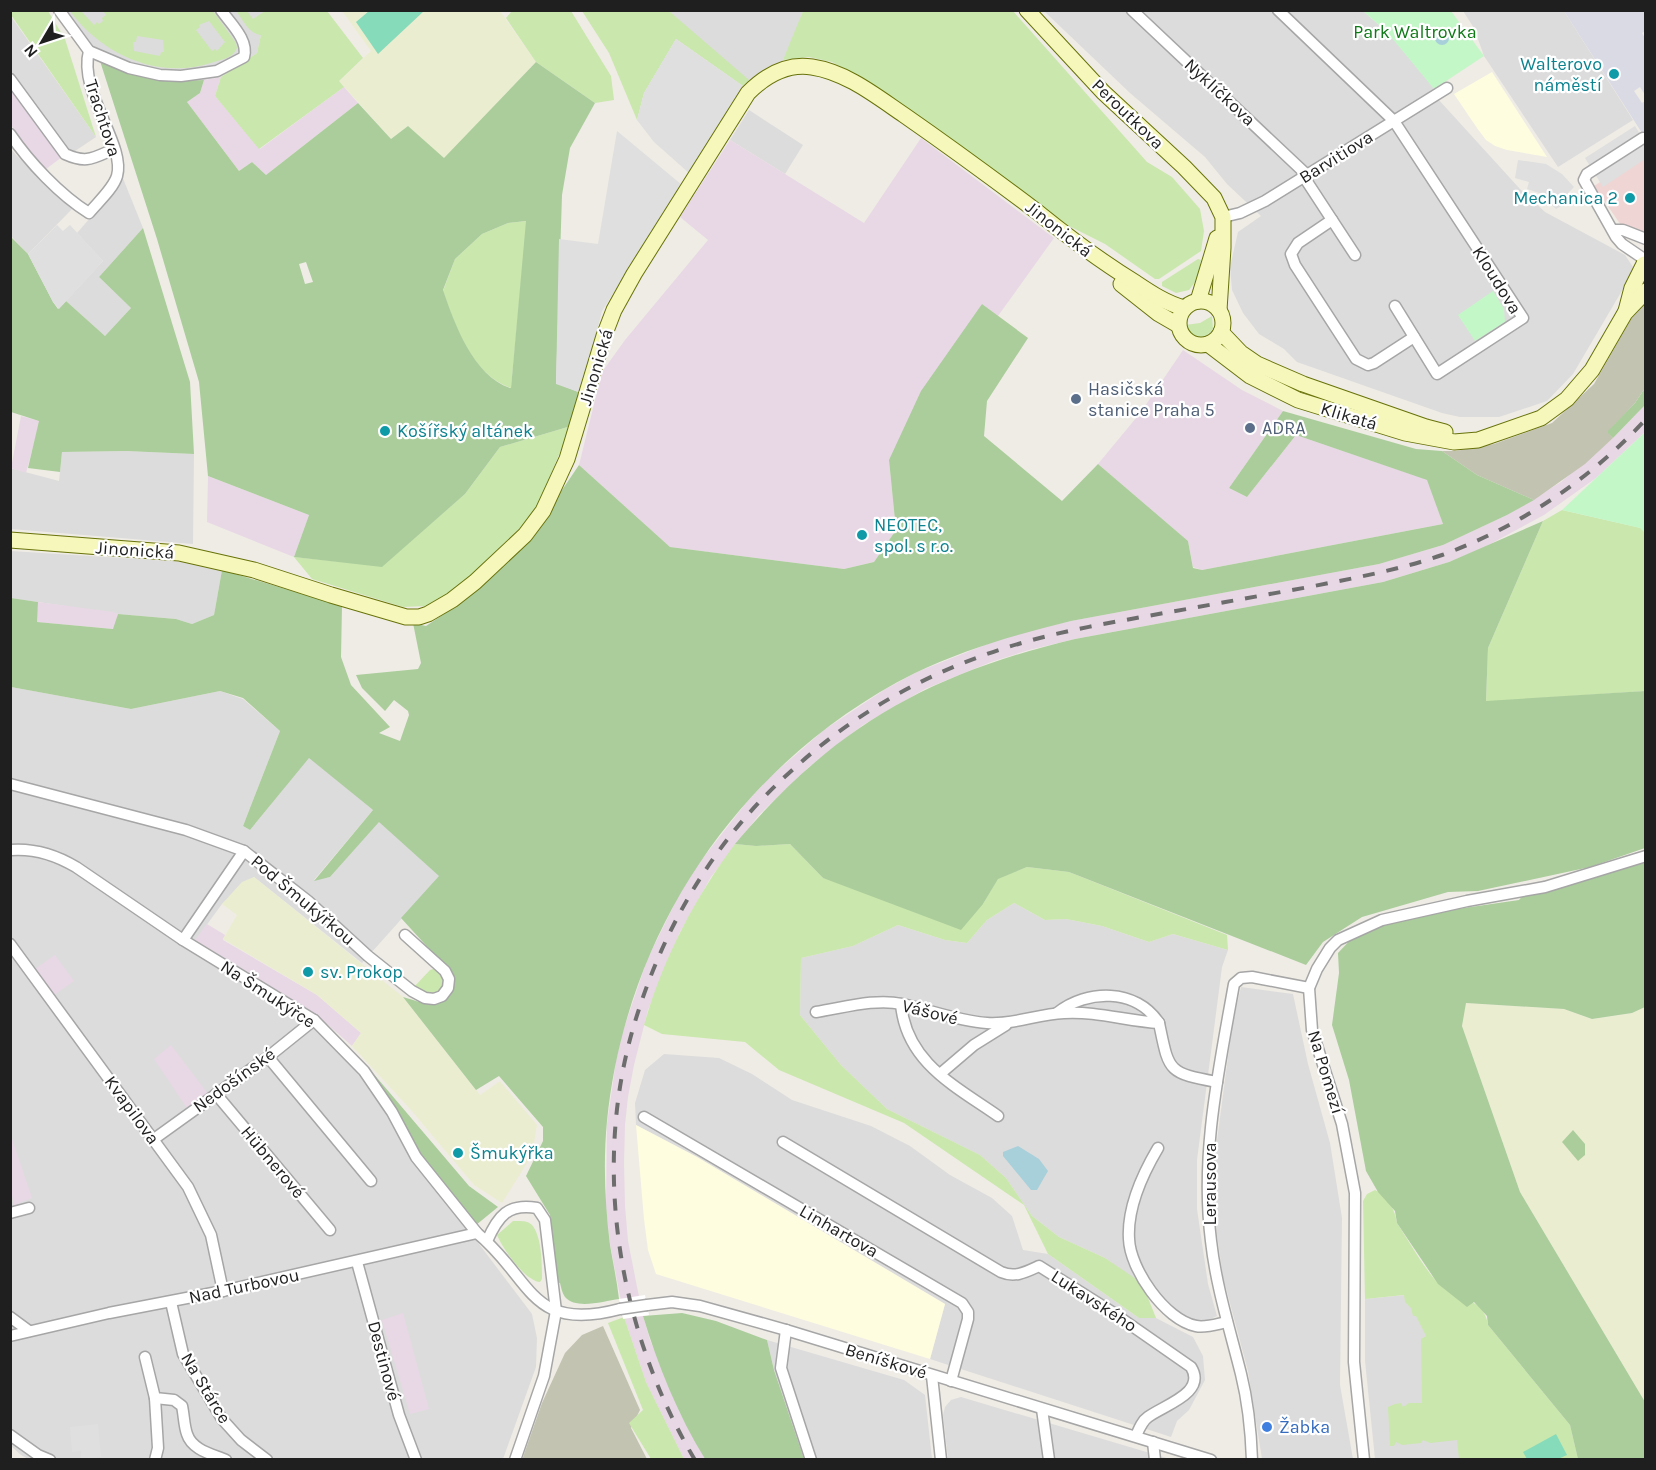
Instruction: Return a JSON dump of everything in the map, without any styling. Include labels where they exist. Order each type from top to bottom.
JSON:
[{"type":"street","points":[[59,10],[89,51],[129,68],[160,75],[181,76],[216,71],[244,57],[246,50],[244,43],[221,10]]},
{"type":"street","name":"Peroutkova","points":[[1027,10],[1103,92],[1208,191],[1218,205],[1222,219],[1223,248],[1219,310]]},
{"type":"street","name":"Nyklíčkova","points":[[1132,10],[1305,176]]},
{"type":"street","points":[[1278,10],[1394,121]]},
{"type":"street","name":"Trachtova","points":[[10,134],[21,150],[74,203],[89,213],[117,176],[118,160],[92,90],[87,59],[89,51]]},
{"type":"street","name":"Jinonická","points":[[10,540],[179,552],[254,570],[406,617],[428,614],[452,600],[506,555],[543,512],[567,459],[608,326],[633,274],[748,93],[766,77],[785,69],[802,66],[829,70],[854,83],[971,162],[1101,262],[1164,301],[1184,308]]},
{"type":"street","points":[[10,79],[65,153],[78,160],[90,160],[114,149]]},
{"type":"street","name":"Barvitiova","points":[[1222,219],[1260,204],[1447,88]]},
{"type":"street","name":"Kloudova","points":[[1394,121],[1523,318],[1437,374],[1395,306]]},
{"type":"street","points":[[1643,138],[1584,178],[1622,244],[1645,260]]},
{"type":"street","points":[[1305,176],[1354,255]]},
{"type":"street","points":[[1198,301],[1222,219]]},
{"type":"street","points":[[1332,220],[1298,243],[1291,254],[1295,265],[1356,359],[1368,365],[1374,363],[1414,337]]},
{"type":"street","points":[[1613,230],[1623,230],[1646,239]]},
{"type":"street","name":"Klikatá","points":[[1625,313],[1632,288],[1645,260]]},
{"type":"street","name":"Jinonická","points":[[1101,262],[1125,287],[1159,314],[1178,325]]},
{"type":"street","name":"Klikatá","points":[[1208,344],[1250,376],[1283,394],[1404,433],[1454,442],[1479,440],[1548,414],[1574,393],[1592,370],[1625,313],[1646,291]]},
{"type":"street","points":[[1198,301],[1211,303],[1219,310],[1223,322],[1221,332],[1208,344],[1200,345],[1188,341],[1178,325],[1184,308],[1198,301]]},
{"type":"street","name":"Klikatá","points":[[1221,332],[1236,349],[1257,364],[1303,384],[1426,427],[1454,434],[1477,435],[1505,432]]},
{"type":"street","name":"Pod Šmukýřkou","points":[[10,784],[186,830],[244,851],[308,901],[368,956],[412,991],[425,998],[434,999],[442,996],[448,988],[449,979],[445,971],[405,935]]},
{"type":"street","name":"Na Šmukýřce","points":[[10,850],[34,851],[58,857],[76,867],[183,940],[314,1020],[364,1071],[392,1112],[416,1157],[477,1233],[528,1291],[541,1303],[556,1311]]},
{"type":"street","name":"Pod Šmukýřkou","points":[[183,940],[244,851]]},
{"type":"street","name":"Na Pomezí","points":[[1364,1460],[1354,1362],[1355,1193],[1342,1124],[1312,1030],[1309,988],[1317,969],[1338,940],[1382,920],[1545,887],[1646,856]]},
{"type":"street","name":"Kvapilova","points":[[10,944],[188,1187],[211,1235],[223,1291]]},
{"type":"street","name":"Lerausova","points":[[1252,1460],[1242,1376],[1227,1322],[1211,1243],[1207,1164],[1217,1082],[1234,984],[1241,978],[1252,977],[1309,988]]},
{"type":"street","name":"Vášové","points":[[1058,1013],[1080,999],[1114,996],[1135,1002],[1150,1012],[1159,1023]]},
{"type":"street","name":"Vášové","points":[[816,1012],[872,1004],[901,1004],[980,1023],[1009,1023],[1058,1013],[1096,1014],[1159,1023]]},
{"type":"street","points":[[901,1004],[902,1020],[913,1046],[931,1067],[998,1116]]},
{"type":"street","name":"Nedošínské","points":[[154,1139],[268,1057],[314,1020]]},
{"type":"street","name":"Vášové","points":[[940,1074],[974,1045],[1009,1023]]},
{"type":"street","points":[[1159,1023],[1167,1058],[1175,1070],[1217,1082]]},
{"type":"street","points":[[268,1057],[371,1181]]},
{"type":"street","name":"Hübnerové","points":[[216,1094],[330,1230]]},
{"type":"street","name":"Linhartova","points":[[644,1117],[962,1303],[968,1312],[968,1319],[951,1381]]},
{"type":"street","name":"Lukavského","points":[[783,1142],[1001,1272],[1019,1275],[1039,1266],[1112,1312],[1191,1367],[1195,1378],[1191,1389],[1146,1418],[1136,1436]]},
{"type":"street","points":[[1158,1148],[1141,1180],[1131,1216],[1129,1239],[1142,1280],[1162,1303],[1185,1322],[1203,1326],[1227,1322]]},
{"type":"street","points":[[487,1242],[498,1218],[511,1209],[526,1206],[537,1208],[545,1220],[556,1311],[544,1376],[514,1460]]},
{"type":"street","points":[[10,1213],[29,1208]]},
{"type":"street","name":"Nad Turbovou","points":[[10,1336],[357,1262],[477,1233]]},
{"type":"street","name":"Destinové","points":[[357,1262],[399,1415],[416,1460]]},
{"type":"street","name":"Na Stárce","points":[[171,1302],[183,1354],[222,1419],[242,1440],[267,1460]]},
{"type":"street","name":"Beníškové","points":[[556,1311],[575,1315],[594,1315],[672,1302],[700,1306],[786,1330],[1210,1460]]},
{"type":"street","points":[[10,1317],[29,1331]]},
{"type":"street","points":[[786,1330],[781,1368],[811,1460]]},
{"type":"street","points":[[145,1357],[155,1398],[158,1448],[155,1460]]},
{"type":"street","points":[[932,1376],[941,1460]]},
{"type":"street","name":"Na Stárce","points":[[155,1398],[174,1400],[182,1406],[186,1433],[191,1442],[200,1449],[226,1460]]},
{"type":"street","points":[[1042,1409],[1049,1460]]},
{"type":"street","points":[[10,1436],[38,1455],[50,1460]]},
{"type":"street","points":[[1153,1442],[1155,1460]]},
{"type":"shaded area","points":[[273,10],[261,35],[257,53],[236,68],[221,77],[169,81],[134,75],[100,61],[91,43],[64,11]]},
{"type":"shaded area","points":[[342,11],[500,11],[536,62],[444,159],[408,126],[391,139],[339,81],[371,51]]},
{"type":"shaded area","points":[[669,11],[803,11],[783,60],[749,84]]},
{"type":"shaded area","points":[[1044,11],[1363,11],[1387,32],[1418,67],[1434,89],[1438,99],[1520,189],[1545,212],[1625,255],[1633,267],[1630,277],[1573,374],[1547,401],[1499,417],[1460,417],[1442,413],[1297,362],[1284,349],[1259,334],[1243,313],[1232,290],[1230,267],[1238,232],[1261,216],[1227,184],[1205,157],[1130,93]]},
{"type":"shaded area","points":[[1463,11],[1564,11],[1633,120],[1558,167],[1484,56],[1474,28]]},
{"type":"shaded area","name":"Walterovo náměstí","points":[[1564,11],[1645,11],[1645,31],[1642,33],[1645,38],[1645,95],[1640,87],[1634,91],[1642,103],[1645,101],[1645,131],[1642,133]]},
{"type":"shaded area","points":[[10,15],[96,137],[75,151],[67,149],[11,74]]},
{"type":"shaded area","points":[[676,39],[743,86],[689,173],[654,142],[637,120],[644,93]]},
{"type":"shaded area","points":[[1492,72],[1547,157],[1507,150],[1486,140],[1454,94]]},
{"type":"shaded area","points":[[221,77],[215,96],[260,149],[344,87],[358,103],[266,175],[252,162],[239,171],[187,102],[200,93],[204,80]]},
{"type":"shaded area","points":[[10,86],[62,157],[46,169],[26,148],[11,125]]},
{"type":"shaded area","points":[[749,110],[803,145],[785,174],[730,140]]},
{"type":"shaded area","points":[[1635,126],[1645,142],[1645,159],[1603,187],[1585,158]]},
{"type":"shaded area","points":[[617,131],[682,185],[602,311],[581,393],[556,384],[559,239],[598,244]]},
{"type":"shaded area","points":[[921,138],[1054,238],[998,316],[982,304],[889,460],[896,530],[874,562],[844,569],[670,547],[579,465],[602,372],[625,340],[708,240],[680,217],[730,140],[864,223]]},
{"type":"shaded area","points":[[10,148],[72,209],[28,254],[11,236]]},
{"type":"shaded area","points":[[1645,153],[1645,231],[1639,234],[1625,231],[1594,186]]},
{"type":"shaded area","points":[[1518,160],[1546,164],[1562,174],[1574,187],[1568,193],[1573,199],[1556,209],[1539,193],[1527,189],[1529,182],[1515,178]]},
{"type":"shaded area","points":[[122,176],[143,228],[99,277],[131,308],[105,336],[66,301],[103,261],[77,233],[112,193]]},
{"type":"shaded area","points":[[57,225],[63,231],[70,225],[103,261],[59,309],[28,254]]},
{"type":"shaded area","points":[[1645,295],[1645,388],[1635,403],[1608,432],[1613,438],[1585,464],[1534,500],[1477,475],[1442,451],[1456,451],[1494,444],[1552,423],[1594,384]]},
{"type":"shaded area","points":[[1183,350],[1242,390],[1283,411],[1229,488],[1247,497],[1296,435],[1428,480],[1443,524],[1202,570],[1193,567],[1188,541],[1098,464],[1141,412]]},
{"type":"shaded area","points":[[1645,405],[1645,432],[1596,478],[1544,515],[1483,548],[1449,562],[1383,582],[1075,639],[991,662],[925,689],[863,725],[809,767],[759,815],[711,877],[679,934],[648,1010],[628,1097],[624,1163],[628,1241],[650,1340],[679,1411],[705,1459],[684,1459],[646,1382],[624,1317],[610,1244],[606,1207],[607,1124],[622,1034],[647,960],[678,897],[696,867],[746,803],[769,778],[824,730],[884,690],[917,672],[1024,632],[1071,621],[1379,564],[1443,545],[1507,515],[1561,482],[1613,438]]},
{"type":"shaded area","points":[[21,416],[40,421],[26,473],[11,468]]},
{"type":"shaded area","points":[[126,451],[194,454],[193,544],[11,529],[10,468],[59,481],[62,452]]},
{"type":"shaded area","points":[[208,476],[309,515],[294,557],[207,522]]},
{"type":"shaded area","points":[[11,551],[200,563],[222,570],[214,615],[192,624],[176,619],[118,614],[11,598]]},
{"type":"shaded area","points":[[38,602],[118,614],[114,629],[36,622]]},
{"type":"shaded area","points":[[11,687],[131,709],[220,691],[243,699],[280,731],[243,826],[250,830],[309,757],[373,810],[314,880],[330,877],[379,821],[440,876],[362,963],[254,877],[222,904],[189,949],[313,1026],[358,1074],[384,1111],[409,1156],[532,1314],[537,1338],[536,1367],[503,1459],[30,1460],[11,1446]]},
{"type":"shaded area","name":"Šmukýřka","points":[[254,877],[403,997],[480,1095],[500,1081],[537,1125],[532,1155],[502,1203],[474,1185],[411,1110],[352,1046],[361,1033],[317,995],[223,939],[237,915],[222,904],[242,882]]},
{"type":"shaded area","points":[[1014,903],[1045,920],[1066,919],[1102,926],[1149,942],[1173,934],[1228,950],[1222,967],[1197,1160],[1197,1209],[1208,1284],[1217,1316],[1198,1325],[1182,1318],[1172,1306],[1105,1258],[1059,1237],[1032,1216],[1006,1178],[980,1155],[887,1109],[841,1065],[800,1015],[801,958],[853,946],[898,925],[945,940],[967,943],[987,920]]},
{"type":"shaded area","points":[[207,924],[225,935],[223,940],[317,995],[361,1033],[352,1046],[327,1024],[287,996],[195,940]]},
{"type":"shaded area","points":[[55,955],[74,981],[54,995],[35,969]]},
{"type":"shaded area","points":[[1241,987],[1293,994],[1308,1064],[1330,1143],[1342,1218],[1340,1385],[1353,1459],[1262,1459],[1248,1371],[1223,1277],[1215,1221],[1215,1156],[1232,1026]]},
{"type":"shaded area","points":[[1465,1003],[1564,1009],[1592,1019],[1632,1013],[1645,1007],[1645,1402],[1520,1192],[1462,1026]]},
{"type":"shaded area","points":[[171,1045],[208,1094],[187,1108],[154,1059]]},
{"type":"shaded area","points":[[664,1054],[719,1058],[752,1074],[792,1100],[871,1126],[910,1146],[950,1175],[992,1198],[1012,1216],[1023,1250],[1048,1254],[1139,1318],[1156,1318],[1193,1337],[1203,1356],[1205,1380],[1189,1410],[1177,1421],[1171,1437],[930,1359],[945,1304],[697,1157],[636,1125],[635,1103],[645,1070]]},
{"type":"shaded area","points":[[636,1125],[697,1157],[945,1304],[930,1359],[656,1274],[648,1250]]},
{"type":"shaded area","points":[[10,1133],[32,1198],[14,1205],[11,1191]]},
{"type":"shaded area","points":[[1416,1294],[1469,1459],[1375,1459],[1365,1361],[1365,1299]]},
{"type":"shaded area","points":[[403,1313],[429,1409],[410,1414],[382,1320]]},
{"type":"shaded area","points":[[603,1326],[640,1410],[631,1428],[647,1459],[522,1460],[542,1403],[565,1353],[582,1335]]},
{"type":"shaded area","points":[[767,1340],[904,1380],[925,1395],[932,1459],[804,1459],[774,1370]]},
{"type":"shaded area","points":[[961,1397],[1170,1459],[948,1459],[943,1415],[945,1407],[951,1400]]},
{"type":"shaded area","points":[[98,1424],[101,1457],[81,1459],[81,1451],[72,1452],[70,1427]]},
{"type":"green space","points":[[10,11],[48,11],[65,39],[96,137],[11,15]]},
{"type":"green space","points":[[70,11],[81,11],[94,25],[103,21],[102,18],[106,15],[103,11],[213,11],[236,43],[237,48],[227,58],[194,67],[153,66],[115,51],[83,27]],"holes":[[[209,21],[225,42],[217,51],[215,49],[212,51],[196,30],[200,27],[199,25]],[[137,36],[163,40],[164,52],[161,52],[160,56],[134,51],[133,42],[136,42]]]},
{"type":"green space","points":[[236,11],[247,11],[253,19],[265,11],[327,11],[363,58],[339,81],[344,87],[259,149],[215,96],[221,77],[257,53],[261,35],[250,29]]},
{"type":"green space","points":[[369,11],[424,11],[378,54],[356,22]]},
{"type":"green space","points":[[512,11],[571,11],[611,76],[614,100],[595,103],[536,62],[506,18]]},
{"type":"green space","points":[[582,11],[669,11],[749,80],[743,86],[676,39],[644,93],[637,120],[609,53]]},
{"type":"green space","points":[[803,11],[1013,11],[1147,162],[1172,177],[1200,209],[1204,231],[1201,251],[1159,279],[1155,279],[1105,244],[1069,226],[896,100],[832,62],[809,57],[783,60]]},
{"type":"green space","name":"Park Waltrovka","points":[[1363,11],[1451,11],[1484,56],[1434,89],[1387,32]]},
{"type":"green space","points":[[100,61],[151,77],[204,80],[200,93],[187,102],[239,171],[252,162],[266,175],[358,103],[391,139],[408,126],[444,158],[536,62],[595,103],[570,148],[562,195],[556,383],[581,393],[571,426],[500,447],[465,494],[382,567],[294,557],[309,515],[208,476],[199,382],[157,239]],"holes":[[[526,221],[511,388],[497,381],[476,361],[453,318],[443,290],[455,259],[482,234],[508,223]],[[306,262],[313,282],[305,284],[299,264]],[[383,424],[391,427],[392,434],[386,438],[379,436],[378,429]]]},
{"type":"green space","points":[[527,221],[511,388],[497,382],[476,361],[460,334],[443,291],[455,259],[482,234],[508,223]]},
{"type":"green space","points":[[143,228],[190,382],[194,454],[126,451],[62,452],[60,472],[28,468],[39,421],[11,412],[10,236],[28,254],[58,309],[66,301],[105,336],[131,308],[99,277]]},
{"type":"green space","points":[[1198,259],[1201,260],[1198,278],[1189,290],[1176,293],[1162,286],[1162,282]]},
{"type":"green space","points":[[1493,291],[1504,309],[1505,322],[1475,341],[1458,315]]},
{"type":"green space","points":[[982,304],[1028,338],[987,401],[984,436],[1062,501],[1098,464],[1188,541],[1193,568],[1202,570],[1443,524],[1427,480],[1296,435],[1247,497],[1229,488],[1283,411],[1416,449],[1442,451],[1477,475],[1534,500],[1443,545],[1379,564],[1071,621],[972,649],[915,673],[853,709],[797,752],[747,802],[704,857],[667,918],[639,982],[619,1050],[606,1136],[607,1215],[619,1299],[590,1304],[570,1301],[565,1297],[560,1283],[556,1282],[550,1215],[526,1176],[543,1141],[543,1127],[499,1076],[476,1090],[403,997],[433,1004],[439,1003],[449,996],[454,983],[452,974],[401,918],[439,876],[379,822],[330,877],[314,881],[373,810],[309,758],[250,830],[243,826],[280,731],[243,698],[220,691],[131,709],[11,687],[11,598],[38,602],[37,622],[113,629],[118,614],[176,619],[192,624],[214,615],[222,570],[342,606],[341,657],[351,685],[390,727],[379,733],[400,741],[409,715],[408,711],[394,700],[385,711],[362,688],[356,675],[418,669],[421,663],[413,623],[426,626],[453,608],[535,530],[579,465],[670,547],[844,569],[874,562],[896,530],[889,460],[921,391]]},
{"type":"green space","points":[[1212,316],[1213,329],[1210,333],[1198,337],[1187,330],[1185,325],[1200,323]]},
{"type":"green space","points":[[1645,388],[1645,405],[1613,438],[1607,432],[1635,403]]},
{"type":"green space","points":[[571,426],[538,505],[526,522],[449,595],[426,606],[403,607],[312,579],[294,557],[382,566],[465,494],[500,447]]},
{"type":"green space","points":[[1645,432],[1645,533],[1640,528],[1562,510]]},
{"type":"green space","points":[[1562,510],[1641,528],[1646,533],[1645,691],[1486,702],[1488,648],[1543,521]]},
{"type":"green space","points":[[1543,521],[1488,648],[1486,701],[1645,691],[1645,848],[1590,867],[1478,891],[1448,892],[1362,917],[1323,942],[1306,965],[1069,872],[1027,867],[998,879],[983,904],[961,930],[823,878],[790,844],[756,846],[735,844],[771,803],[808,768],[846,737],[886,711],[974,669],[1075,639],[1383,582],[1449,562]]},
{"type":"green space","points":[[735,844],[756,846],[790,844],[823,878],[983,904],[998,878],[1027,867],[1069,872],[1227,935],[1228,950],[1173,934],[1149,942],[1102,926],[1066,919],[1045,920],[1014,903],[987,920],[967,943],[945,940],[898,925],[853,946],[801,958],[800,1015],[841,1065],[887,1109],[980,1155],[1006,1178],[1032,1216],[1059,1237],[1105,1258],[1142,1283],[1156,1318],[1139,1318],[1048,1254],[1024,1205],[904,1123],[779,1070],[745,1042],[662,1034],[644,1025],[660,977],[681,930],[706,886]]},
{"type":"green space","points":[[1645,862],[1645,1007],[1632,1013],[1592,1019],[1564,1009],[1466,1003],[1462,1026],[1520,1192],[1645,1402],[1645,1459],[1578,1459],[1570,1425],[1488,1325],[1487,1316],[1474,1302],[1467,1307],[1438,1284],[1397,1223],[1395,1211],[1378,1192],[1366,1171],[1349,1080],[1332,1025],[1339,973],[1338,953],[1355,935],[1416,915],[1519,900],[1525,893]]},
{"type":"green space","points":[[433,969],[442,977],[444,988],[432,997],[413,988]]},
{"type":"green space","points":[[372,1072],[469,1186],[498,1207],[476,1225],[421,1157],[397,1111]]},
{"type":"green space","points":[[1573,1130],[1585,1144],[1585,1155],[1578,1161],[1562,1142]]},
{"type":"green space","points":[[1375,1190],[1390,1204],[1397,1223],[1435,1280],[1447,1290],[1469,1300],[1481,1309],[1488,1325],[1570,1425],[1578,1459],[1459,1459],[1457,1440],[1430,1443],[1423,1440],[1421,1443],[1402,1445],[1396,1442],[1394,1446],[1390,1446],[1388,1407],[1401,1403],[1403,1407],[1409,1403],[1422,1403],[1421,1339],[1426,1336],[1416,1316],[1413,1316],[1411,1308],[1405,1302],[1404,1295],[1365,1299],[1363,1201],[1367,1194]]},
{"type":"green space","points":[[513,1221],[528,1222],[538,1236],[542,1279],[540,1282],[521,1270],[509,1256],[497,1235]]},
{"type":"green space","points":[[682,1313],[716,1321],[767,1340],[774,1370],[804,1459],[705,1459],[670,1390],[643,1316]]},
{"type":"green space","points":[[624,1317],[646,1382],[684,1459],[651,1459],[629,1423],[643,1410],[608,1323]]},
{"type":"green space","points":[[1556,1434],[1567,1455],[1558,1459],[1527,1459],[1523,1452]]},
{"type":"water","points":[[1442,31],[1447,33],[1449,38],[1447,43],[1442,45],[1437,43],[1435,38],[1437,33]]},
{"type":"water","points":[[1018,1146],[1039,1159],[1048,1171],[1037,1190],[1031,1190],[1003,1156],[1003,1152]]},
{"type":"pier","points":[[645,1295],[649,1315],[623,1319],[619,1299]]},
{"type":"railway","points":[[695,1460],[669,1411],[648,1360],[632,1307],[620,1252],[615,1197],[614,1141],[620,1086],[632,1032],[658,959],[692,891],[713,859],[761,800],[815,750],[842,729],[899,693],[960,664],[992,652],[1068,631],[1309,587],[1393,569],[1442,555],[1499,530],[1552,499],[1602,462],[1646,419]]},
{"type":"place","name":"Walterovo náměstí","points":[[1614,74]]},
{"type":"place","name":"Mechanica 2","points":[[1630,198]]},
{"type":"place","name":"Hasičská stanice Praha 5","points":[[1076,399]]},
{"type":"place","name":"ADRA","points":[[1250,428]]},
{"type":"place","name":"Košířský altánek","points":[[385,431]]},
{"type":"place","name":"NEOTEC, spol. s r.o.","points":[[862,535]]},
{"type":"place","name":"sv. Prokop","points":[[308,972]]},
{"type":"place","name":"Šmukýřka","points":[[458,1153]]},
{"type":"place","name":"Žabka","points":[[1267,1427]]}]
